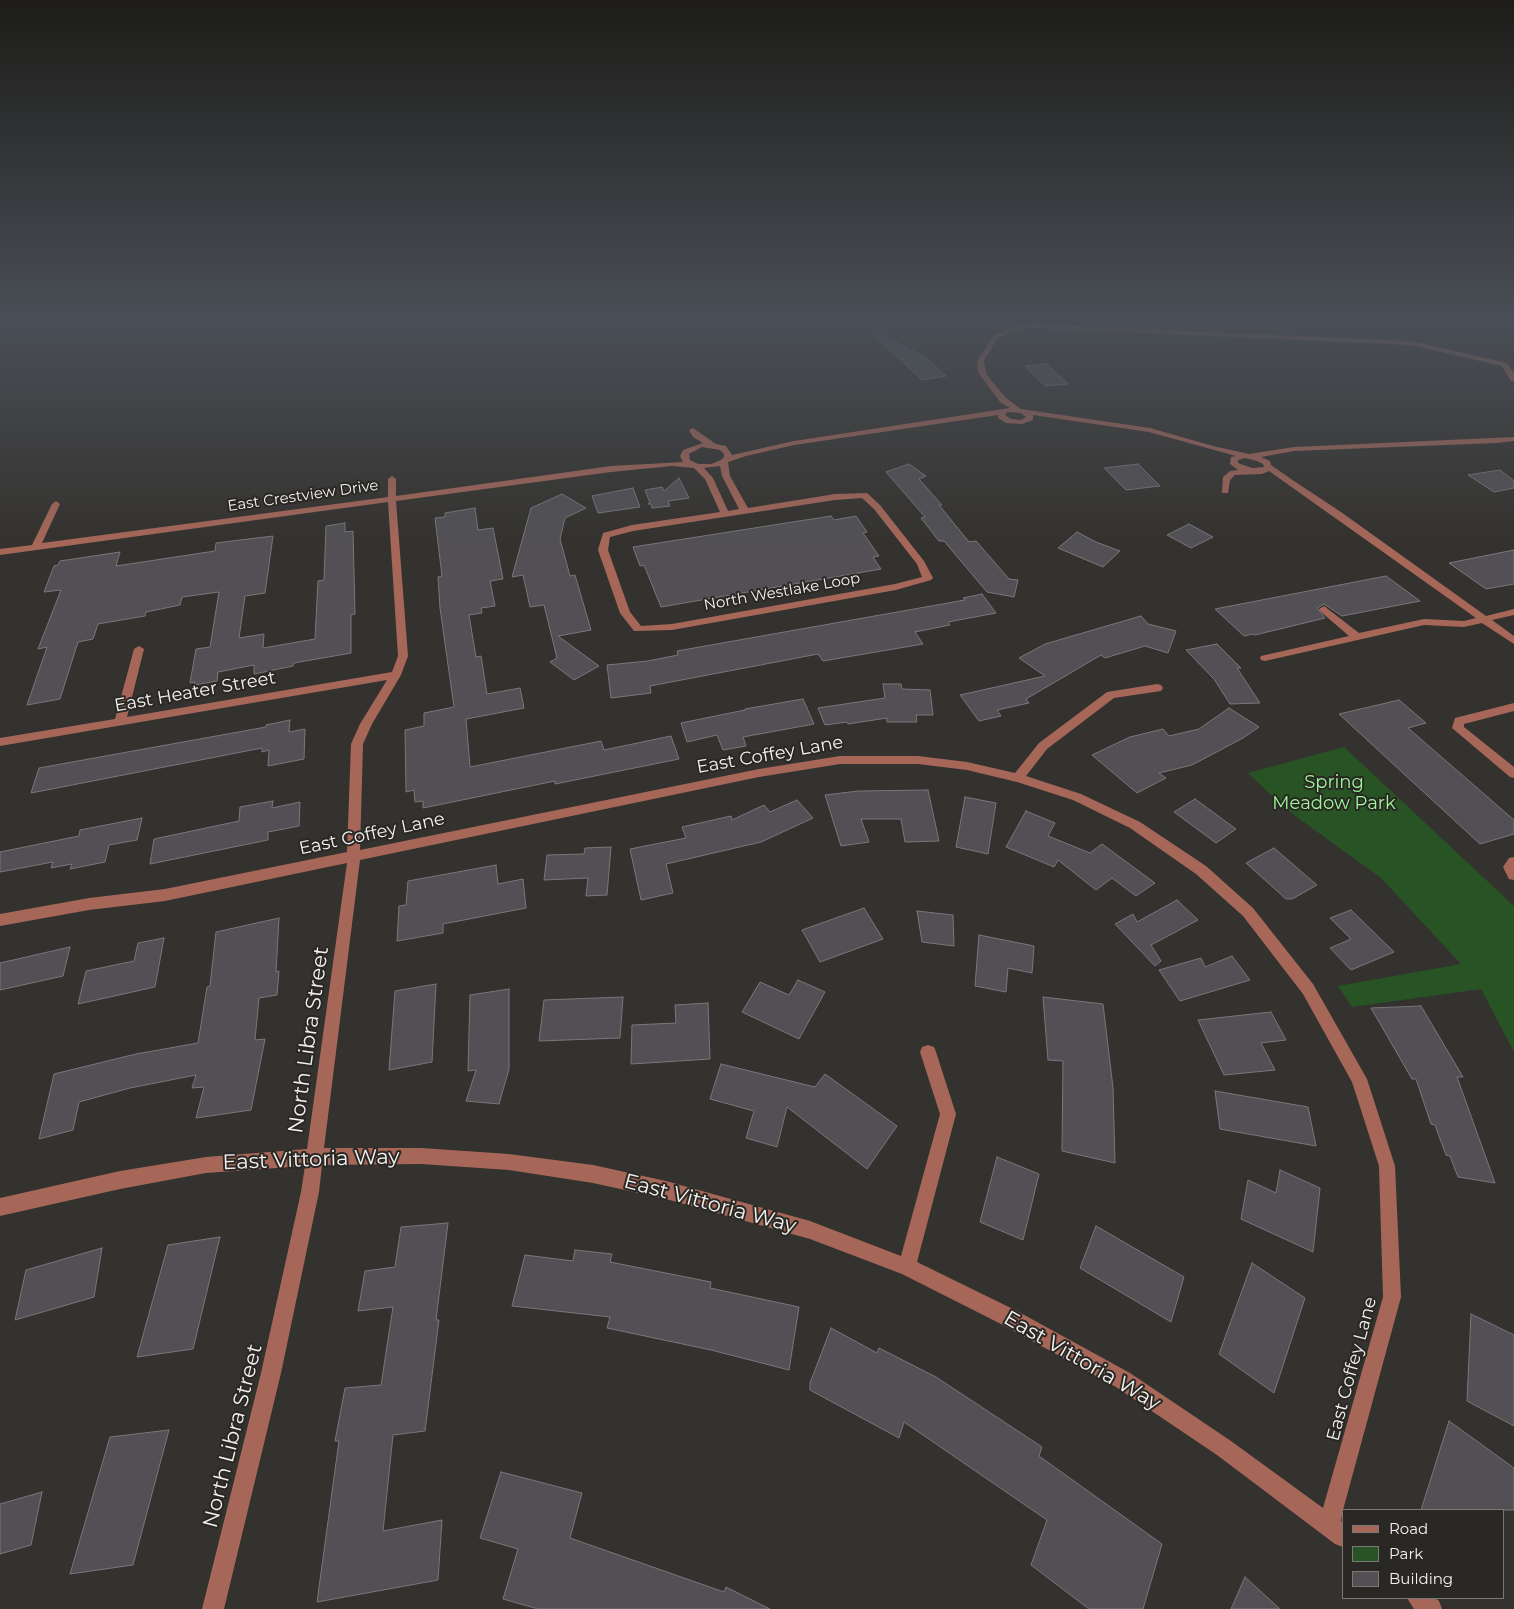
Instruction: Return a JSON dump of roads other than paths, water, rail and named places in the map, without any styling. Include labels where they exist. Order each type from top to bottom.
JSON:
[{"type":"street","points":[[999,394],[1003,400],[1030,416],[1029,420]]},
{"type":"street","points":[[1003,400],[1004,414]]},
{"type":"street","points":[[726,461],[744,454],[794,443],[1004,414],[1020,410],[1055,417],[1111,422],[1150,430],[1212,448],[1260,458],[1288,481],[1338,514],[1514,641]]},
{"type":"street","points":[[1004,414],[1018,423],[1055,417]]},
{"type":"street","points":[[725,514],[708,478],[695,465],[684,459],[694,433],[728,453],[726,476],[745,511]]},
{"type":"street","points":[[1225,491],[1226,479],[1234,466],[1236,457],[1294,449],[1514,439]]},
{"type":"street","points":[[717,446],[736,447],[794,443]]},
{"type":"street","name":"East Crestview Drive","points":[[611,468],[701,445],[717,446]]},
{"type":"street","points":[[1212,448],[1234,466],[1288,481]]},
{"type":"street","points":[[1254,471],[1266,470],[1274,453]]},
{"type":"street","name":"East Crestview Drive","points":[[0,552],[611,468],[672,464],[712,466],[726,461]]},
{"type":"street","name":"North Libra Street","points":[[213,1609],[271,1374],[310,1192],[354,858],[357,744],[366,724],[396,675],[403,656],[392,479]]},
{"type":"street","name":"North Westlake Loop","points":[[864,495],[877,507],[921,564],[928,578],[896,587],[682,625],[638,629],[626,613],[606,559],[603,550],[606,536],[632,528],[745,511],[835,496],[864,495]]},
{"type":"street","points":[[36,547],[56,504]]},
{"type":"street","points":[[1324,609],[1357,637]]},
{"type":"street","points":[[1265,658],[1429,622],[1458,624],[1514,612]]},
{"type":"street","points":[[120,722],[139,649]]},
{"type":"street","name":"East Heater Street","points":[[0,742],[396,675]]},
{"type":"street","points":[[1018,778],[1043,746],[1111,695],[1157,688]]},
{"type":"street","points":[[1514,707],[1459,721],[1458,728],[1514,774]]},
{"type":"street","name":"East Coffey Lane","points":[[0,920],[89,904],[165,895],[354,858],[759,773],[840,760],[918,760],[967,766],[1018,778],[1077,797],[1135,825],[1201,870],[1248,912],[1308,989],[1359,1079],[1387,1166],[1392,1297],[1336,1531]]},
{"type":"street","points":[[1514,862],[1510,867],[1514,876]]},
{"type":"street","points":[[907,1267],[948,1114],[928,1052]]},
{"type":"street","name":"East Vittoria Way","points":[[0,1207],[120,1180],[206,1165],[314,1157],[421,1156],[509,1162],[593,1174],[666,1190],[810,1230],[907,1267],[1010,1318],[1123,1380],[1224,1448],[1336,1531]]},
{"type":"street","points":[[1419,1599],[1431,1609]]},
{"type":"park label","name":"Spring Meadow Park","points":[[1334,793]]}]
